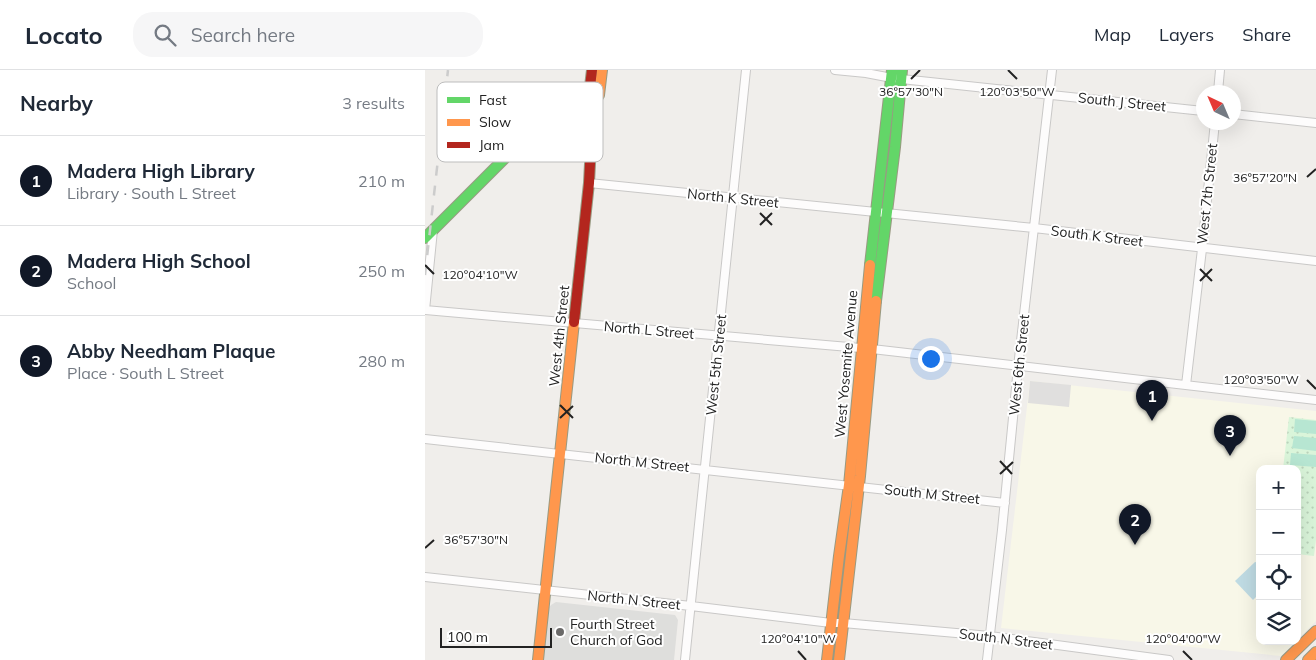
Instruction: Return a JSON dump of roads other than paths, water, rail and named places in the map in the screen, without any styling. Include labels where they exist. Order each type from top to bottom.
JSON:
[{"type":"main road","name":"West Yosemite Avenue","points":[[827,660],[839,556],[854,486],[860,476],[867,349],[878,283],[882,212],[895,147],[897,74]]},
{"type":"main road","points":[[425,238],[502,162]]},
{"type":"main road","name":"West 4th Street","points":[[538,660],[590,162]]},
{"type":"main road","name":"West Yosemite Avenue","points":[[839,660],[854,486]]},
{"type":"main road","points":[[1286,660],[1316,631]]},
{"type":"main road","points":[[1308,660],[1316,652]]},
{"type":"street","name":"West 5th Street","points":[[685,660],[746,70]]},
{"type":"street","name":"South J Street","points":[[835,70],[897,74],[1049,94],[1196,110]]},
{"type":"street","name":"West 6th Street","points":[[987,660],[1052,70]]},
{"type":"street","points":[[1219,85],[1220,70]]},
{"type":"street","points":[[1241,115],[1316,123]]},
{"type":"street","name":"West 7th Street","points":[[1186,385],[1214,130]]},
{"type":"street","name":"North K Street","points":[[589,183],[882,212]]},
{"type":"street","name":"South K Street","points":[[882,212],[1316,261]]},
{"type":"street","points":[[425,310],[433,230]]},
{"type":"street","name":"North L Street","points":[[425,310],[867,349],[1316,400]]},
{"type":"street","name":"North M Street","points":[[425,439],[854,486]]},
{"type":"street","name":"South M Street","points":[[854,486],[1005,503]]},
{"type":"street","name":"North N Street","points":[[425,577],[843,623]]},
{"type":"street","name":"South N Street","points":[[843,623],[990,636],[1169,660]]},
{"type":"water","points":[[1256,562],[1256,597],[1253,600],[1235,581]]},
{"type":"railway","points":[[447,82],[448,70]]},
{"type":"railway","points":[[425,275],[438,162]]},
{"type":"place","name":"Madera High Library","points":[[1152,421]]},
{"type":"place","name":"Abby Needham Plaque","points":[[1230,456]]},
{"type":"place","name":"Madera High School","points":[[1135,545]]},
{"type":"place","name":"Fourth Street Church of God","points":[[560,632]]}]
